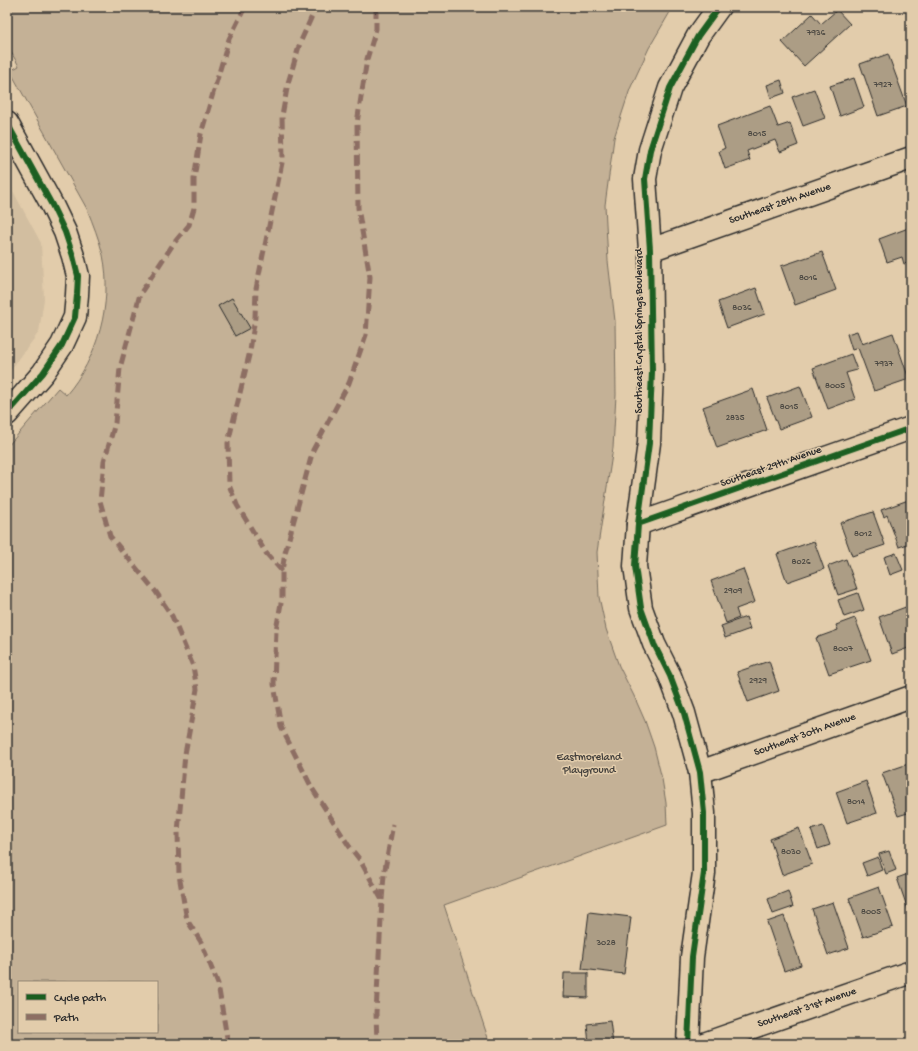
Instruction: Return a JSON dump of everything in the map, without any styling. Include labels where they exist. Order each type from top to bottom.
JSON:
[{"type":"street","name":"Southeast Crystal Springs Boulevard","points":[[688,1044],[692,958],[704,873],[704,813],[700,772],[684,713],[670,676],[654,644],[642,608],[635,566],[638,524],[649,443],[652,380],[650,250],[645,179],[650,150],[670,88],[698,36],[719,7]]},
{"type":"street","points":[[7,123],[52,205],[65,232],[78,276],[78,295],[75,317],[62,344],[43,373],[7,414]]},
{"type":"street","name":"Southeast 28th Avenue","points":[[650,250],[911,158]]},
{"type":"street","name":"Southeast 29th Avenue","points":[[638,524],[911,428]]},
{"type":"street","name":"Southeast 30th Avenue","points":[[700,772],[911,697]]},
{"type":"street","name":"Southeast 31st Avenue","points":[[704,1044],[911,972]]},
{"type":"shaded area","points":[[7,180],[41,243],[44,299],[39,332],[7,375]]},
{"type":"green space","name":"Eastmoreland Playground","points":[[7,7],[673,7],[649,48],[630,89],[614,138],[605,205],[608,261],[615,321],[616,395],[613,448],[597,552],[599,597],[606,629],[619,666],[645,721],[654,747],[666,803],[667,825],[444,905],[490,1044],[7,1044],[7,447],[58,388],[66,395],[77,380],[87,364],[100,329],[106,292],[106,273],[98,237],[87,209],[10,71],[19,66],[7,45]]},
{"type":"building","points":[[837,10],[850,24],[804,66],[782,42],[812,14],[821,24]]},
{"type":"building","points":[[888,54],[907,106],[878,116],[860,64]]},
{"type":"building","points":[[854,78],[864,107],[840,116],[830,86]]},
{"type":"building","points":[[781,80],[785,93],[771,98],[767,85]]},
{"type":"building","points":[[814,89],[825,118],[803,126],[792,97]]},
{"type":"building","points":[[770,106],[778,127],[790,123],[798,145],[780,152],[775,140],[747,151],[750,160],[725,169],[719,151],[725,148],[717,126]]},
{"type":"building","points":[[911,227],[911,262],[904,264],[902,257],[887,262],[879,239]]},
{"type":"building","points":[[822,252],[836,290],[795,305],[781,266]]},
{"type":"building","points":[[756,288],[765,314],[727,328],[718,302]]},
{"type":"building","points":[[232,298],[250,328],[235,336],[218,306]]},
{"type":"building","points":[[857,331],[862,344],[893,333],[909,379],[874,391],[858,348],[852,350],[847,334]]},
{"type":"building","points":[[851,354],[857,370],[846,373],[855,399],[828,409],[813,368]]},
{"type":"building","points":[[800,386],[812,417],[779,429],[767,398]]},
{"type":"building","points":[[753,389],[767,430],[717,448],[703,407]]},
{"type":"building","points":[[911,499],[911,543],[899,547],[887,515],[884,517],[881,510]]},
{"type":"building","points":[[873,512],[885,545],[852,556],[840,523]]},
{"type":"building","points":[[814,541],[824,569],[787,582],[777,554]]},
{"type":"building","points":[[896,553],[903,570],[890,575],[884,557]]},
{"type":"building","points":[[846,559],[857,589],[838,595],[828,566]]},
{"type":"building","points":[[743,569],[755,602],[736,609],[739,618],[726,623],[711,581]]},
{"type":"building","points":[[858,593],[864,610],[844,617],[838,600]]},
{"type":"building","points":[[911,605],[911,647],[892,654],[879,617]]},
{"type":"building","points":[[746,617],[750,629],[725,638],[721,626]]},
{"type":"building","points":[[855,618],[871,660],[829,674],[816,638],[838,630],[836,625]]},
{"type":"building","points":[[769,661],[779,691],[748,702],[737,672]]},
{"type":"building","points":[[911,763],[911,812],[898,816],[882,773]]},
{"type":"building","points":[[866,781],[877,813],[847,823],[836,792]]},
{"type":"building","points":[[823,826],[830,845],[818,849],[811,830]]},
{"type":"building","points":[[799,828],[812,864],[782,875],[770,839]]},
{"type":"building","points":[[889,851],[896,870],[886,874],[879,854]]},
{"type":"building","points":[[878,857],[882,870],[867,876],[862,863]]},
{"type":"building","points":[[911,873],[911,918],[897,878]]},
{"type":"building","points":[[879,887],[893,927],[863,937],[849,898]]},
{"type":"building","points":[[788,891],[793,907],[773,914],[768,899]]},
{"type":"building","points":[[833,902],[849,948],[828,955],[812,909]]},
{"type":"building","points":[[589,912],[631,917],[624,974],[582,969]]},
{"type":"building","points":[[784,916],[801,965],[784,971],[767,922]]},
{"type":"building","points":[[564,973],[588,973],[588,998],[563,997]]},
{"type":"building","points":[[610,1021],[613,1044],[589,1044],[587,1024]]},
{"type":"marked path","points":[[228,1044],[218,984],[201,942],[187,920],[179,875],[178,832],[185,754],[197,689],[193,666],[172,616],[156,592],[110,536],[100,501],[104,462],[115,423],[120,368],[140,294],[174,243],[189,225],[194,208],[194,179],[201,134],[229,39],[245,7]]},
{"type":"marked path","points":[[282,571],[266,553],[237,505],[229,485],[228,443],[250,351],[255,317],[256,289],[283,158],[282,116],[288,83],[300,43],[316,7]]},
{"type":"marked path","points":[[376,7],[376,29],[367,59],[357,123],[358,208],[370,277],[366,335],[349,383],[313,450],[285,553],[282,571],[282,598],[276,630],[274,684],[281,727],[312,788],[349,846],[360,860],[382,900],[376,1013],[377,1044]]},
{"type":"marked path","points":[[382,900],[384,875],[393,824]]},
{"type":"cycle path","points":[[688,1044],[692,957],[704,873],[704,813],[700,772],[684,713],[670,676],[654,644],[641,608],[635,566],[638,524],[649,443],[652,372],[650,250],[645,179],[650,150],[670,88],[698,36],[719,7]]},
{"type":"cycle path","points":[[7,123],[52,205],[65,232],[78,276],[75,317],[62,345],[43,373],[7,414]]},
{"type":"cycle path","points":[[638,524],[911,428]]}]
